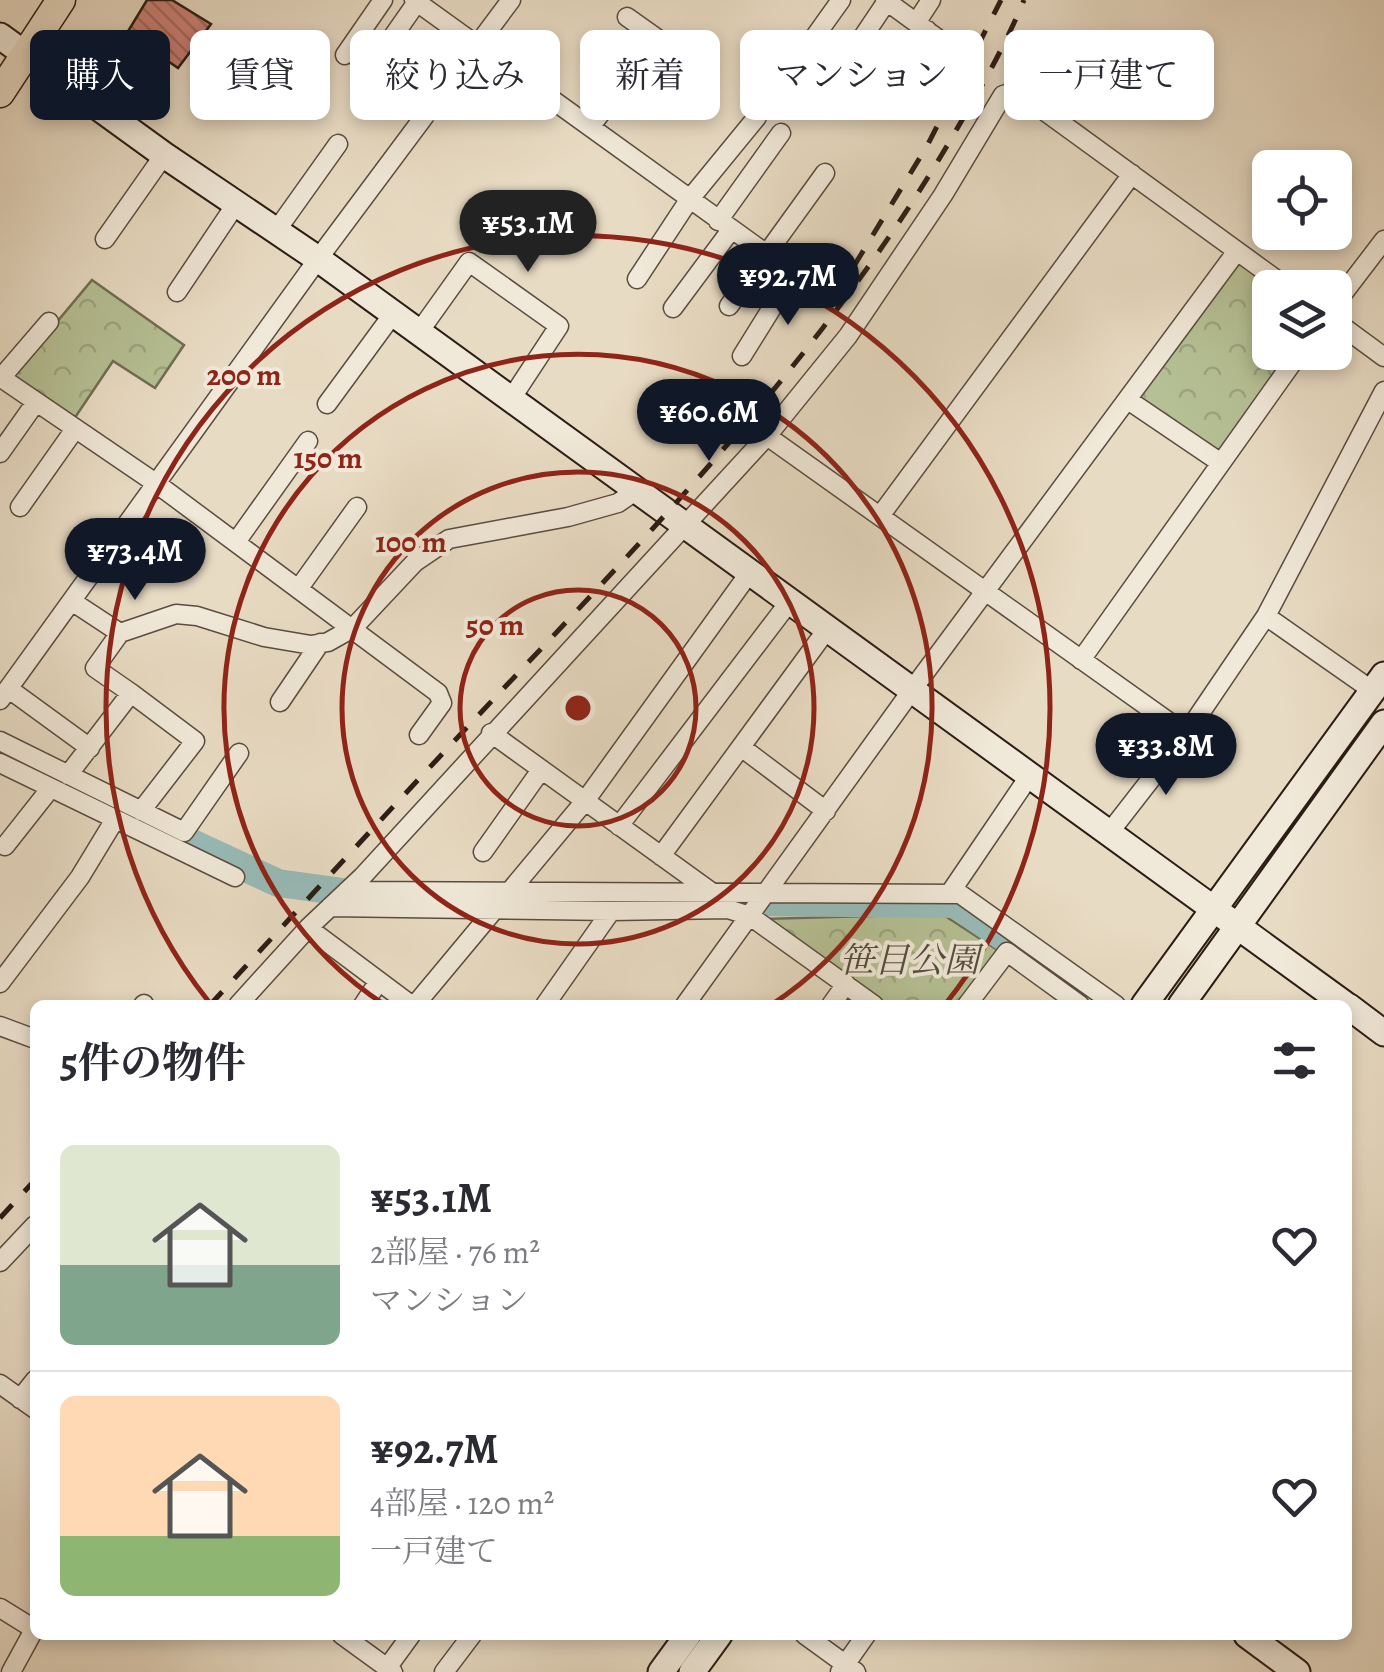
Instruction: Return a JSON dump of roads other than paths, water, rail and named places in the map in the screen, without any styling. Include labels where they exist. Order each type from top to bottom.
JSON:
[{"type":"main road","points":[[0,93],[61,0]]},
{"type":"street","points":[[345,55],[383,0]]},
{"type":"street","points":[[489,30],[511,0]]},
{"type":"street","points":[[819,30],[840,0]]},
{"type":"street","points":[[867,30],[886,1],[926,30],[931,0]]},
{"type":"street","points":[[404,30],[427,4],[459,30]]},
{"type":"street","points":[[590,128],[658,39],[628,17]]},
{"type":"street","points":[[0,36],[511,398],[1338,1000]]},
{"type":"street","points":[[243,1000],[768,436],[848,336],[943,195],[1003,94],[1017,90],[1264,270]]},
{"type":"street","points":[[560,106],[811,286]]},
{"type":"street","points":[[90,748],[4,694],[422,120]]},
{"type":"street","points":[[638,279],[690,200],[755,120]]},
{"type":"street","points":[[673,308],[780,133]]},
{"type":"street","points":[[276,231],[338,144]]},
{"type":"street","points":[[105,240],[164,155]]},
{"type":"street","points":[[729,306],[825,173]]},
{"type":"street","points":[[880,516],[1132,174]]},
{"type":"street","points":[[177,292],[236,204]]},
{"type":"street","points":[[1352,282],[1384,240]]},
{"type":"street","points":[[688,1000],[1238,251]]},
{"type":"street","points":[[419,332],[469,262],[559,326],[511,398]]},
{"type":"street","points":[[742,356],[793,274]]},
{"type":"street","points":[[327,404],[393,314]]},
{"type":"street","points":[[49,322],[0,378],[157,484],[438,694],[442,703],[419,735]]},
{"type":"street","points":[[1352,334],[1384,357]]},
{"type":"street","points":[[1081,660],[1287,370]]},
{"type":"street","points":[[1110,833],[1186,734],[1266,616],[1384,391]]},
{"type":"street","points":[[1128,400],[1221,464]]},
{"type":"street","points":[[0,454],[36,402]]},
{"type":"street","points":[[20,507],[76,429]]},
{"type":"street","points":[[768,436],[1186,734]]},
{"type":"street","points":[[236,542],[308,442]]},
{"type":"street","points":[[280,702],[320,644],[353,628],[415,562],[449,539],[618,503],[637,490]]},
{"type":"street","points":[[299,588],[357,507]]},
{"type":"street","points":[[417,1000],[585,801],[750,572]]},
{"type":"street","points":[[619,826],[790,601]]},
{"type":"street","points":[[73,602],[120,634]]},
{"type":"street","points":[[141,811],[195,741],[96,668],[120,634],[176,614],[197,616],[264,637],[320,644]]},
{"type":"street","points":[[1148,1000],[1379,683],[1266,616]]},
{"type":"street","points":[[661,856],[828,628]]},
{"type":"street","points":[[68,775],[131,693]]},
{"type":"street","points":[[1185,1000],[1384,723]]},
{"type":"street","points":[[492,734],[710,892]]},
{"type":"street","points":[[0,741],[184,832],[239,753]]},
{"type":"street","points":[[742,746],[826,810]]},
{"type":"street","points":[[483,852],[542,770]]},
{"type":"street","points":[[3,772],[50,789],[235,877]]},
{"type":"street","points":[[950,893],[1030,775]]},
{"type":"street","points":[[5,846],[50,789]]},
{"type":"street","points":[[0,983],[80,877],[114,820]]},
{"type":"street","points":[[347,891],[960,894],[1109,1000]]},
{"type":"street","points":[[330,908],[728,909],[750,916],[867,1000]]},
{"type":"street","points":[[548,1000],[611,911]]},
{"type":"street","points":[[308,928],[406,1000]]},
{"type":"street","points":[[0,950],[18,961]]},
{"type":"street","points":[[971,1000],[1008,952],[1073,1000]]},
{"type":"street","points":[[366,1000],[379,981]]},
{"type":"street","points":[[835,1000],[846,984]]},
{"type":"street","points":[[1352,1010],[1384,1033]]},
{"type":"street","points":[[0,1026],[30,1037]]},
{"type":"street","points":[[0,1262],[30,1230]]},
{"type":"street","points":[[0,1384],[28,1404]]},
{"type":"street","points":[[0,1608],[30,1627]]},
{"type":"street","points":[[11,1672],[30,1636]]},
{"type":"street","points":[[349,1640],[390,1670],[407,1640]]},
{"type":"street","points":[[444,1672],[468,1640]]},
{"type":"street","points":[[661,1672],[684,1640]]},
{"type":"street","points":[[692,1672],[715,1640]]},
{"type":"street","points":[[812,1640],[847,1669],[863,1640]]},
{"type":"street","points":[[1254,1640],[1297,1672]]},
{"type":"waterway","points":[[0,750],[278,883],[372,896]]},
{"type":"waterway","points":[[535,900],[955,904],[1072,984]]},
{"type":"railway","points":[[854,266],[927,146],[1001,0]]},
{"type":"railway","points":[[215,1000],[654,527],[817,336],[914,199],[985,80],[1024,0]]},
{"type":"railway","points":[[0,1218],[30,1185]]},
{"type":"park label","name":"笹目公園","points":[[909,960]]}]
